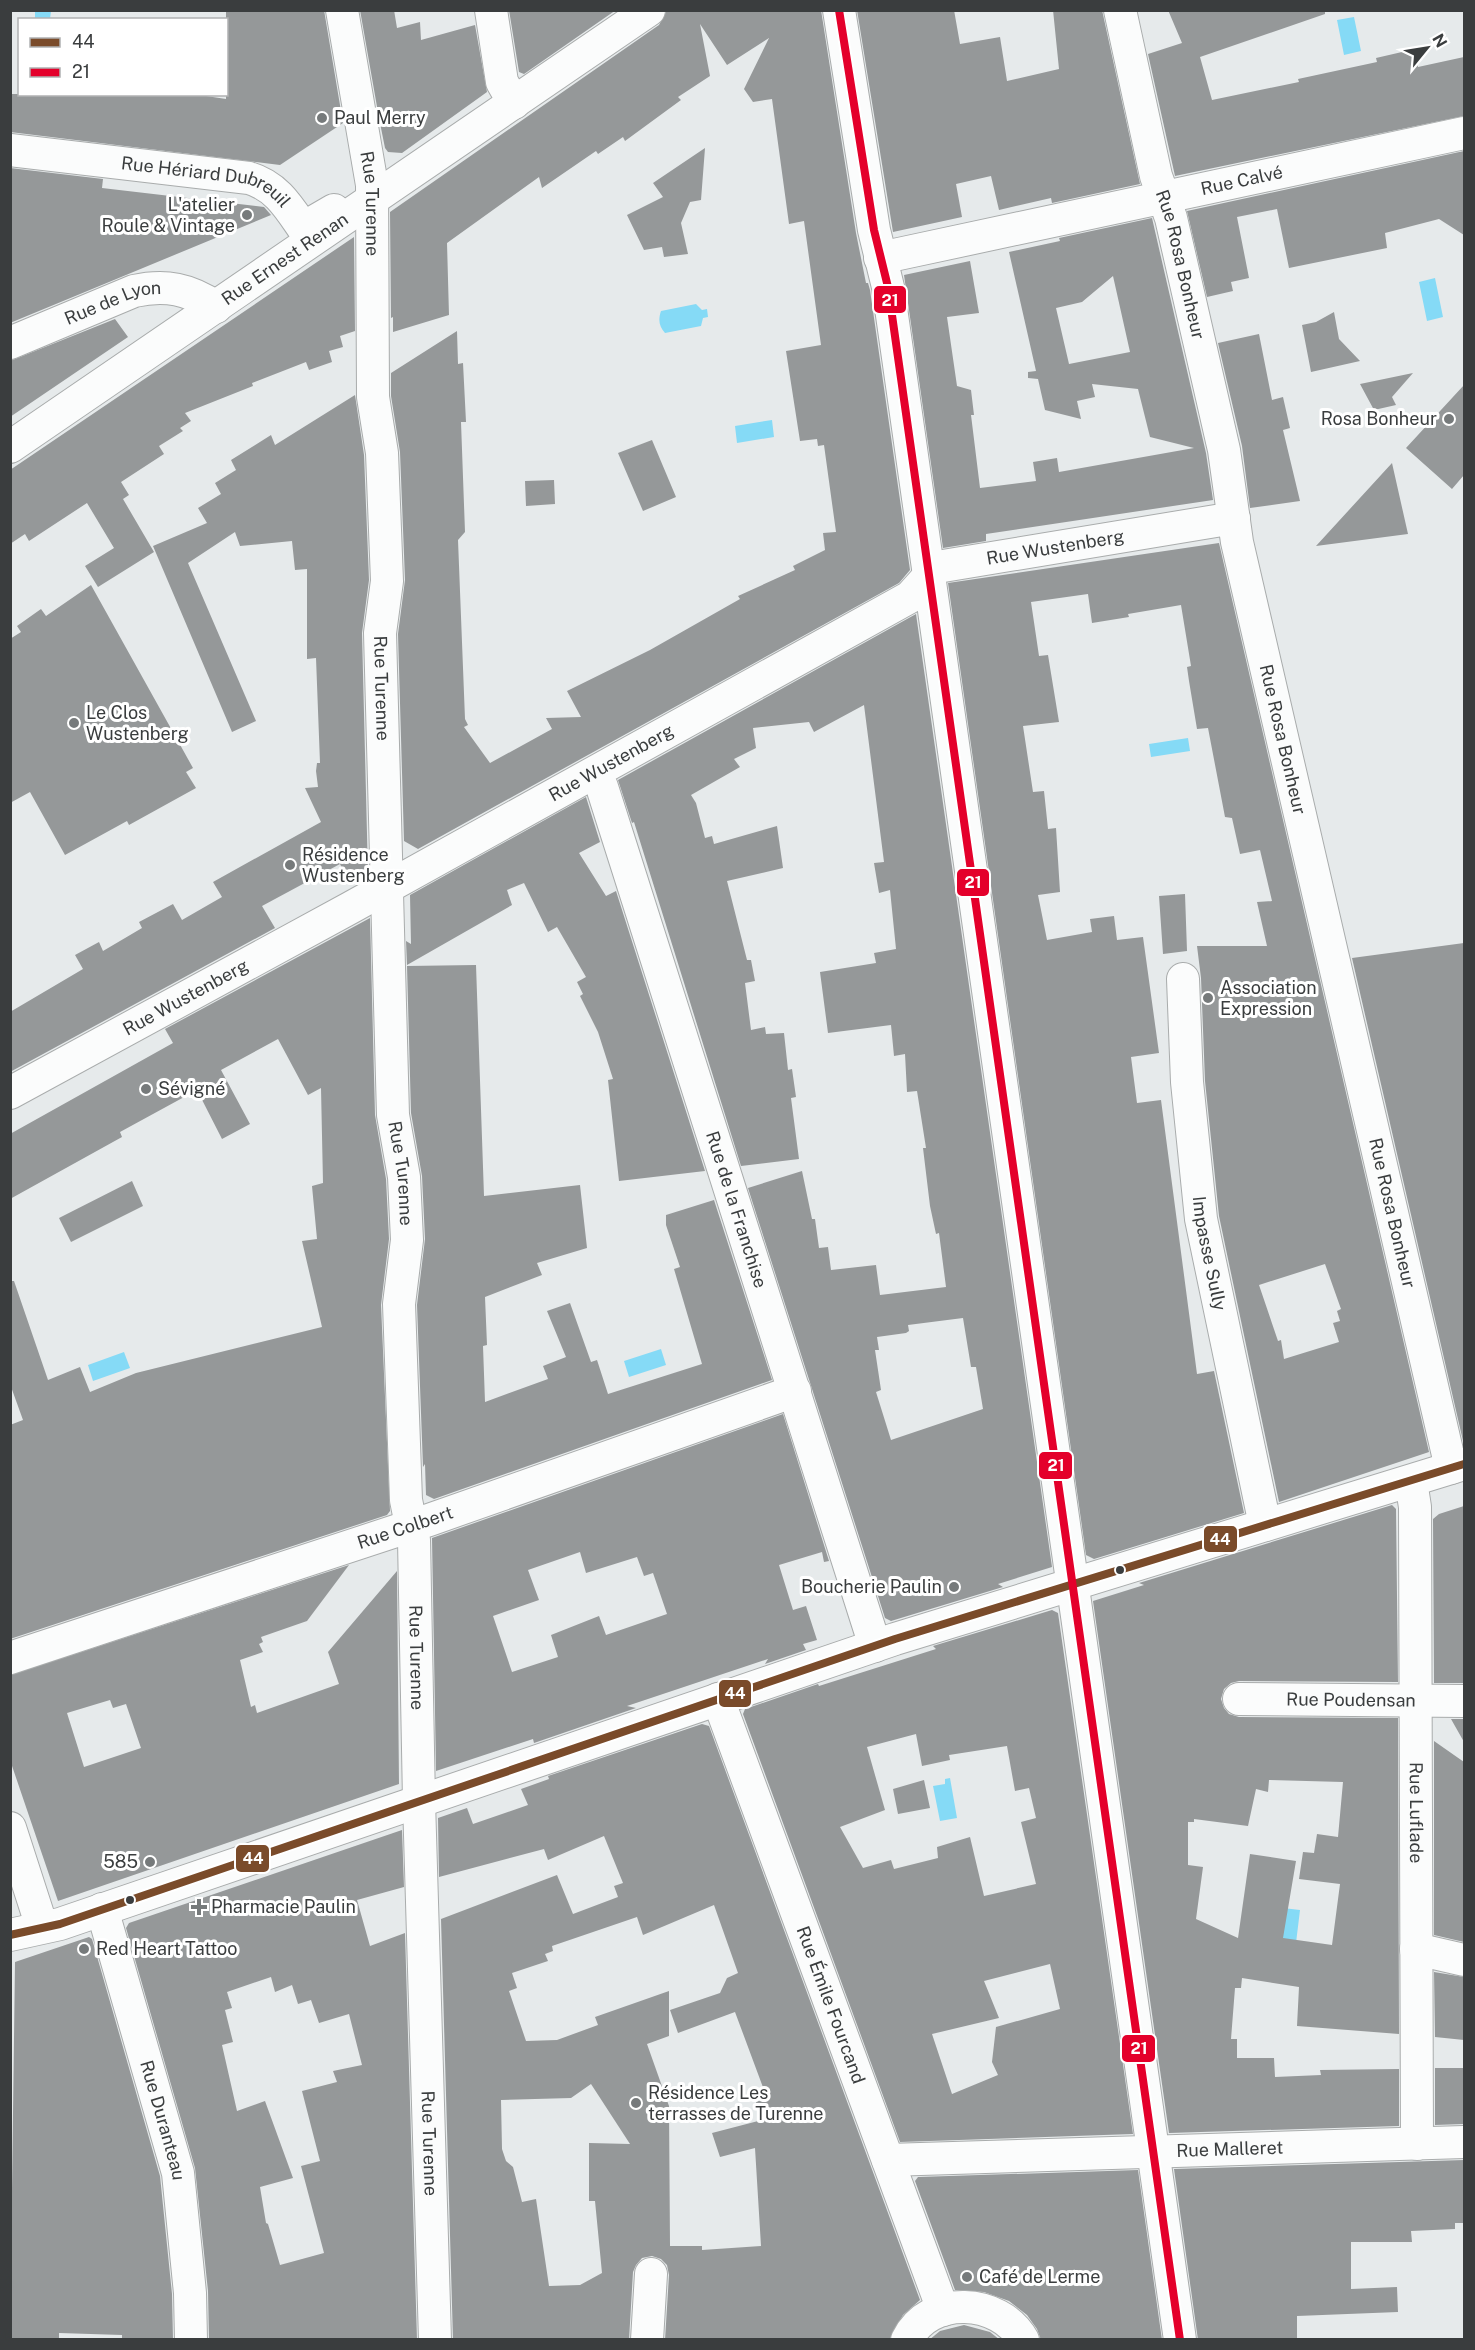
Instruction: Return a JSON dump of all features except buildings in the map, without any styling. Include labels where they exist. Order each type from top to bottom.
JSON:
[{"type":"street","name":"Rue Turenne","points":[[342,10],[373,192],[373,398],[382,453],[387,581],[380,633],[393,1114],[404,1177],[407,1240],[399,1304],[406,1500],[414,1540],[419,1801],[435,2340]]},
{"type":"street","points":[[491,10],[502,82],[514,103]]},
{"type":"street","points":[[373,192],[514,103],[649,10]]},
{"type":"street","points":[[839,10],[880,258],[888,287],[1180,2340]]},
{"type":"street","name":"Rue Rosa Bonheur","points":[[1120,10],[1156,176],[1164,197],[1224,450],[1234,518],[1342,1001],[1458,1466]]},
{"type":"street","name":"Rue Calvé","points":[[880,258],[1464,133]]},
{"type":"street","name":"Rue Hériard Dubreuil","points":[[10,150],[249,178],[266,183],[278,194],[308,235],[373,192]]},
{"type":"street","name":"Rue Ernest Renan","points":[[10,447],[216,308],[308,235]]},
{"type":"street","name":"Rue de Lyon","points":[[10,343],[134,291],[153,287],[186,290],[216,308]]},
{"type":"street","name":"Rue Wustenberg","points":[[10,1092],[388,887],[910,597],[937,567],[1234,518]]},
{"type":"street","name":"Rue de la Franchise","points":[[595,773],[603,786],[875,1646]]},
{"type":"street","name":"Impasse Sully","points":[[1183,979],[1187,1082],[1201,1219],[1265,1525]]},
{"type":"street","name":"Rue Colbert","points":[[10,1658],[411,1525],[795,1391]]},
{"type":"street","points":[[10,1935],[102,1909],[875,1646],[1458,1466]]},
{"type":"street","name":"Rue Luflade","points":[[1411,1481],[1415,1493],[1417,2144]]},
{"type":"street","name":"Rue Émile Fourcand","points":[[718,1699],[943,2310]]},
{"type":"street","name":"Rue Poudensan","points":[[1239,1699],[1464,1701]]},
{"type":"street","points":[[10,1828],[42,1927]]},
{"type":"street","name":"Rue Duranteau","points":[[102,1909],[178,2173],[190,2293],[191,2340]]},
{"type":"street","points":[[1416,1949],[1464,1960]]},
{"type":"street","name":"Rue Malleret","points":[[888,2160],[1464,2142]]},
{"type":"street","points":[[647,2340],[651,2274]]},
{"type":"street","points":[[907,2340],[924,2320],[943,2310],[964,2306],[984,2309],[1003,2318],[1023,2340]]},
{"type":"water","points":[[35,11],[51,11],[50,18],[35,18]]},
{"type":"water","points":[[1354,17],[1361,51],[1344,55],[1337,20]]},
{"type":"water","points":[[1435,278],[1443,317],[1427,321],[1419,282]]},
{"type":"water","points":[[696,304],[702,310],[707,309],[708,317],[703,318],[701,326],[665,333],[660,323],[661,311]]},
{"type":"water","points":[[772,420],[774,437],[737,443],[735,426]]},
{"type":"water","points":[[1188,738],[1190,751],[1151,757],[1149,744]]},
{"type":"water","points":[[661,1349],[666,1365],[629,1377],[624,1361]]},
{"type":"water","points":[[124,1352],[130,1368],[93,1381],[88,1365]]},
{"type":"water","points":[[950,1778],[957,1818],[940,1821],[933,1786],[945,1784],[945,1779]]},
{"type":"water","points":[[1283,1908],[1300,1910],[1296,1943],[1279,1941]]},
{"type":"transit line","name":"21","points":[[839,10],[874,230],[888,287],[1180,2340]]},
{"type":"transit line","name":"44","points":[[10,1935],[60,1924],[895,1639],[1464,1464]]},
{"type":"place","name":"Paul Merry","points":[[322,118]]},
{"type":"place","name":"L'atelier Roule & Vintage","points":[[247,215]]},
{"type":"place","name":"Rosa Bonheur","points":[[1449,419]]},
{"type":"place","name":"Le Clos Wustenberg","points":[[74,723]]},
{"type":"place","name":"Résidence Wustenberg","points":[[290,865]]},
{"type":"place","name":"Association Expression","points":[[1208,998]]},
{"type":"place","name":"Sévigné","points":[[146,1089]]},
{"type":"place","name":"Boucherie Paulin","points":[[954,1587]]},
{"type":"place","name":"585","points":[[150,1862]]},
{"type":"place","name":"Pharmacie Paulin","points":[[199,1907]]},
{"type":"place","name":"Red Heart Tattoo","points":[[84,1949]]},
{"type":"place","name":"Résidence Les terrasses de Turenne","points":[[636,2103]]},
{"type":"place","name":"Café de Lerme","points":[[967,2277]]}]
